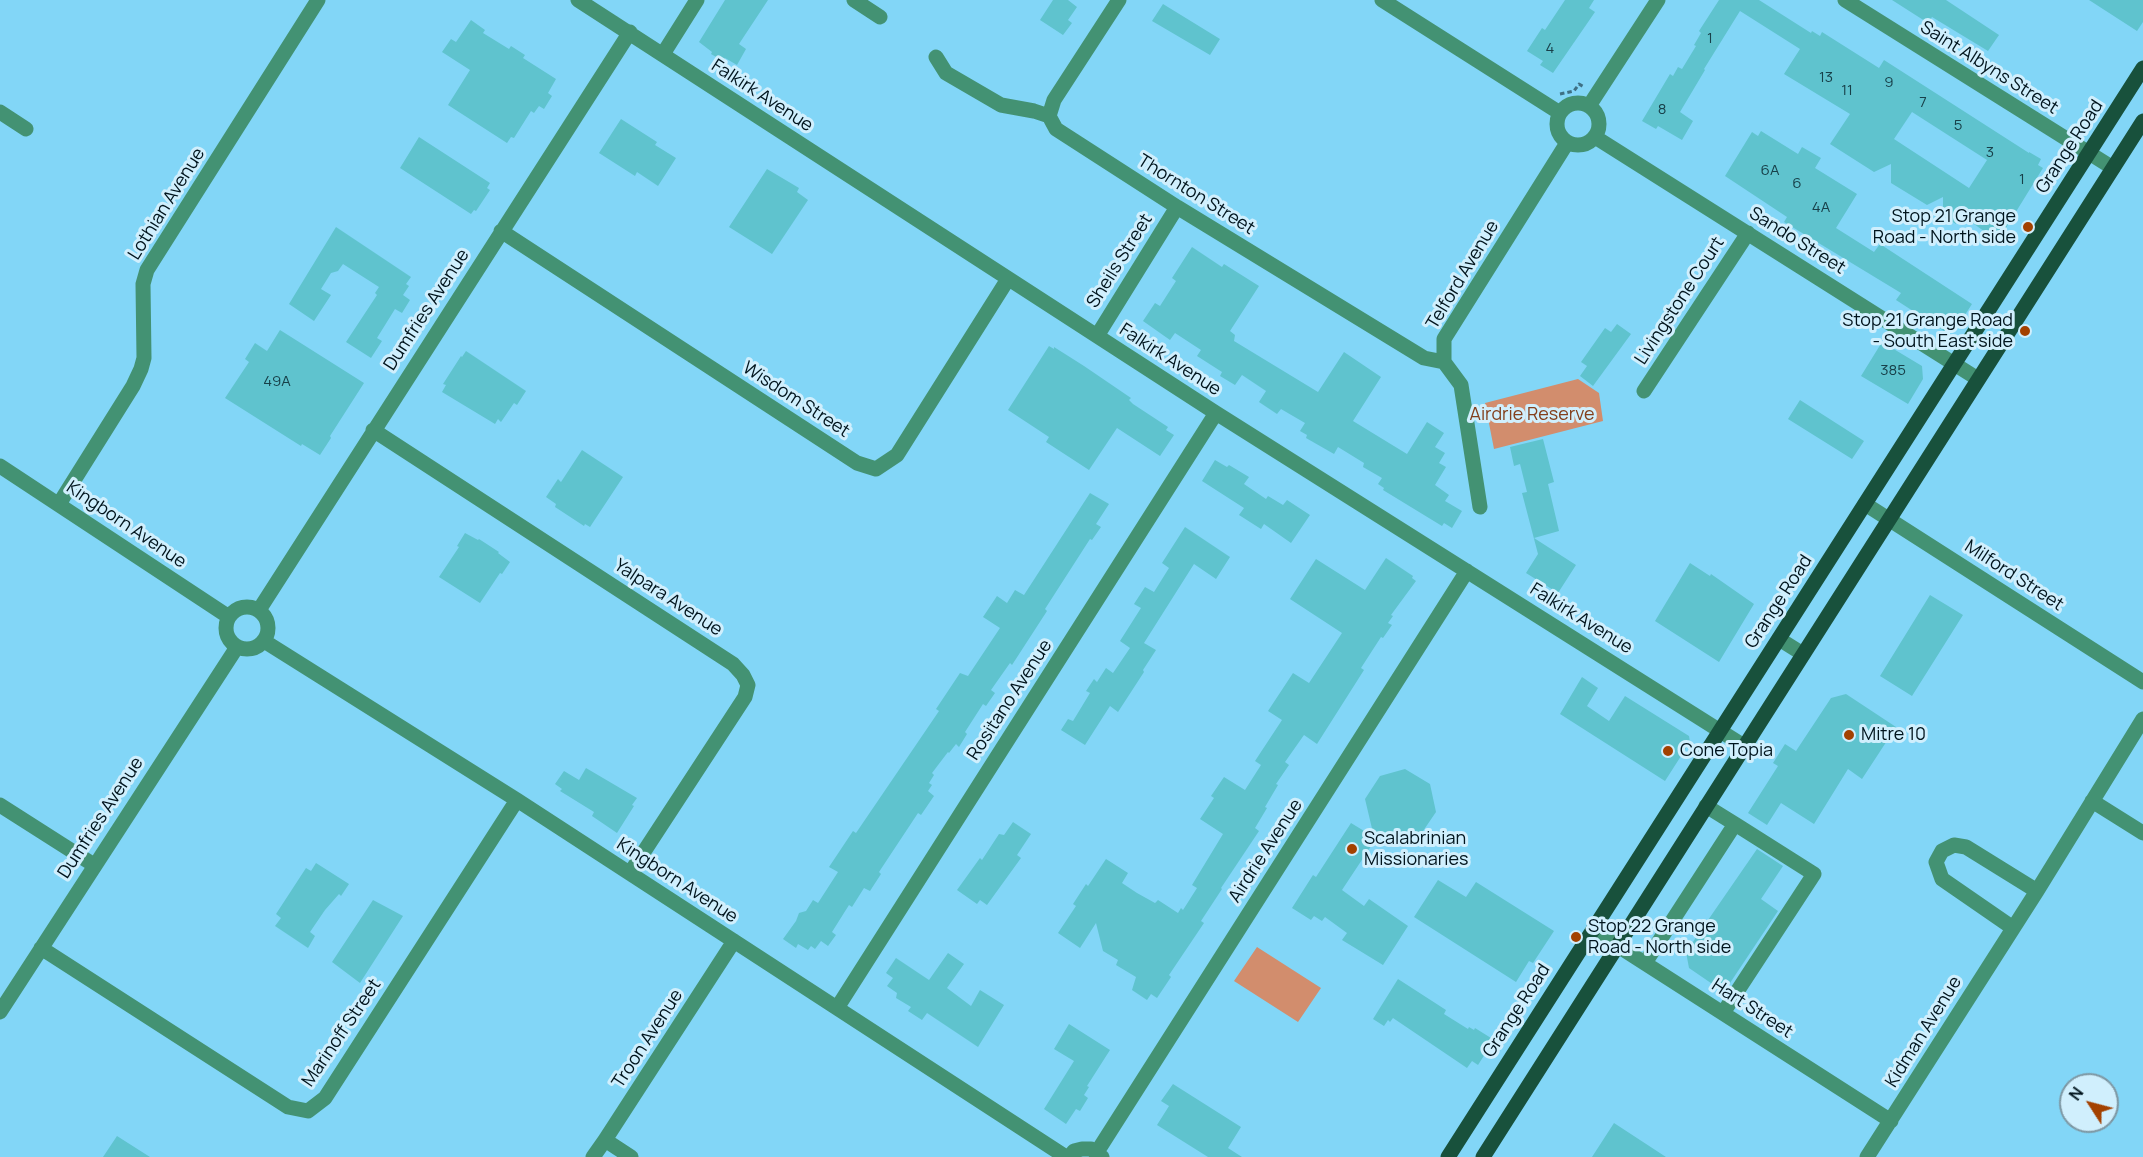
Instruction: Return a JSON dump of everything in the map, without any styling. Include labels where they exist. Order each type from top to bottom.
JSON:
[{"type":"main road","name":"Grange Road","points":[[1448,1157],[2143,68]]},
{"type":"main road","points":[[1483,1157],[2143,121]]},
{"type":"street","name":"Lothian Avenue","points":[[59,504],[133,386],[141,369],[144,358],[143,284],[147,270],[318,0]]},
{"type":"street","name":"Falkirk Avenue","points":[[578,0],[1216,413],[1744,746]]},
{"type":"street","points":[[663,54],[697,0]]},
{"type":"street","points":[[854,0],[880,17]]},
{"type":"street","points":[[936,57],[946,73],[1001,105],[1049,116],[1054,100],[1119,0]]},
{"type":"street","points":[[1382,0],[1560,113]]},
{"type":"street","points":[[1589,106],[1658,0]]},
{"type":"street","name":"Saint Albyns Street","points":[[1854,3],[2113,168]]},
{"type":"street","name":"Dumfries Avenue","points":[[259,610],[630,32]]},
{"type":"street","points":[[1570,105],[1589,106],[1598,117],[1599,124],[1594,137],[1579,146],[1567,143],[1558,133],[1557,120],[1560,113],[1570,105]]},
{"type":"street","points":[[0,112],[27,129]]},
{"type":"street","name":"Thornton Street","points":[[1049,116],[1056,129],[1177,207],[1424,358],[1444,362]]},
{"type":"street","name":"Sando Street","points":[[1594,137],[1978,379]]},
{"type":"street","name":"Telford Avenue","points":[[1444,362],[1444,339],[1567,143]]},
{"type":"street","name":"Sheils Street","points":[[1097,336],[1177,207]]},
{"type":"street","name":"Wisdom Street","points":[[501,231],[858,464],[876,469],[897,455],[1008,279]]},
{"type":"street","name":"Livingstone Court","points":[[1644,391],[1748,233]]},
{"type":"street","points":[[1444,362],[1461,385],[1480,507]]},
{"type":"street","name":"Rositano Avenue","points":[[837,1008],[1216,413]]},
{"type":"street","name":"Yalpara Avenue","points":[[373,430],[734,664],[743,675],[748,685],[745,697],[630,873]]},
{"type":"street","name":"Kingborn Avenue","points":[[0,466],[229,617]]},
{"type":"street","name":"Milford Street","points":[[1865,504],[2143,682]]},
{"type":"street","name":"Airdrie Avenue","points":[[1100,1154],[1467,571]]},
{"type":"street","points":[[244,607],[259,610],[266,618],[268,626],[264,641],[250,649],[237,647],[228,638],[226,631],[229,617],[236,610],[244,607]]},
{"type":"street","points":[[1779,639],[1803,654]]},
{"type":"street","name":"Kingborn Avenue","points":[[264,641],[517,800],[1067,1157]]},
{"type":"street","name":"Dumfries Avenue","points":[[0,1012],[237,647]]},
{"type":"street","name":"Kidman Avenue","points":[[1867,1157],[2037,891],[2143,719]]},
{"type":"street","name":"Marinoff Street","points":[[41,948],[288,1107],[308,1111],[325,1098],[517,800]]},
{"type":"street","points":[[2092,801],[2143,833]]},
{"type":"street","points":[[0,805],[94,865]]},
{"type":"street","points":[[1706,806],[1814,874],[1723,1013]]},
{"type":"street","points":[[1645,963],[1735,824]]},
{"type":"street","points":[[2013,928],[1942,879],[1936,862],[1942,851],[1954,845],[1966,847],[2037,891]]},
{"type":"street","name":"Hart Street","points":[[1593,930],[1891,1121]]},
{"type":"street","name":"Troon Avenue","points":[[592,1157],[734,941]]},
{"type":"street","points":[[605,1140],[631,1157]]},
{"type":"street","points":[[1067,1157],[1082,1149],[1100,1154]]},
{"type":"green space","name":"Airdrie Reserve","points":[[1578,379],[1599,393],[1603,421],[1494,449],[1485,403]]},
{"type":"green space","points":[[1257,947],[1321,988],[1298,1022],[1234,981]]},
{"type":"building","points":[[725,0],[768,0],[739,44],[746,49],[737,65],[711,54],[712,52],[699,42]]},
{"type":"building","points":[[1053,0],[1068,0],[1077,7],[1068,20],[1072,23],[1063,35],[1040,20]]},
{"type":"building","points":[[1565,0],[1594,0],[1589,8],[1595,12],[1553,73],[1540,65],[1543,61],[1527,51],[1542,28],[1545,30]]},
{"type":"building","points":[[1719,0],[1759,0],[1811,33],[1812,31],[1820,36],[1822,32],[1879,68],[1884,60],[2041,159],[2038,165],[2043,168],[2001,236],[1995,232],[1988,234],[1967,219],[1963,224],[1958,221],[1956,224],[1943,216],[1943,197],[1927,205],[1891,183],[1891,164],[1874,172],[1830,144],[1850,114],[1784,74],[1800,49],[1740,11],[1680,112],[1693,121],[1682,140],[1658,126],[1656,129],[1642,121],[1670,74],[1673,76],[1678,67],[1682,69],[1696,46],[1694,45],[1701,33],[1699,31]],"holes":[[[1912,112],[1987,160],[1969,188],[1894,139]]]},
{"type":"building","points":[[1892,0],[1946,0],[1999,35],[1988,51],[1932,17],[1928,23]]},
{"type":"building","points":[[2089,0],[2143,0],[2143,22],[2137,31]]},
{"type":"building","points":[[1163,4],[1220,39],[1210,55],[1152,21]]},
{"type":"building","points":[[471,20],[485,30],[483,33],[509,49],[511,46],[525,55],[523,58],[556,79],[548,93],[552,96],[544,109],[539,106],[534,113],[531,111],[514,138],[511,137],[507,143],[448,105],[470,70],[442,52],[451,39],[456,42]]},
{"type":"building","points":[[621,119],[657,142],[655,145],[676,158],[658,186],[637,172],[635,176],[599,153]]},
{"type":"building","points":[[1761,131],[1798,154],[1802,147],[1821,158],[1815,168],[1857,194],[1836,228],[1874,252],[1880,244],[1972,304],[1954,332],[1947,333],[1896,300],[1901,293],[1784,222],[1787,217],[1725,176],[1752,132],[1758,136]]},
{"type":"building","points":[[419,137],[490,183],[487,188],[490,190],[476,211],[474,210],[471,214],[400,168]]},
{"type":"building","points":[[767,169],[799,188],[797,192],[808,200],[772,254],[729,227]]},
{"type":"building","points":[[336,227],[411,277],[406,284],[409,286],[403,295],[410,300],[402,313],[395,309],[377,338],[382,341],[371,358],[346,342],[377,295],[375,293],[379,287],[343,264],[338,271],[331,273],[321,289],[331,295],[314,321],[289,304]]},
{"type":"building","points":[[1192,247],[1222,267],[1224,264],[1259,286],[1230,331],[1235,335],[1234,341],[1318,392],[1344,352],[1381,377],[1353,421],[1407,454],[1427,422],[1444,433],[1435,447],[1445,453],[1439,463],[1446,467],[1435,485],[1449,495],[1445,501],[1462,511],[1452,528],[1444,523],[1442,526],[1383,490],[1384,488],[1378,484],[1382,478],[1363,467],[1364,463],[1338,447],[1334,454],[1306,438],[1307,435],[1300,431],[1305,423],[1281,409],[1277,414],[1259,402],[1266,391],[1242,375],[1235,385],[1220,376],[1222,372],[1197,356],[1201,350],[1175,333],[1170,340],[1143,321],[1155,303],[1160,306],[1176,281],[1172,278]]},
{"type":"building","points":[[1617,324],[1631,334],[1593,386],[1580,376],[1587,366],[1581,362],[1605,328],[1611,332]]},
{"type":"building","points":[[280,330],[364,383],[320,455],[302,444],[301,446],[225,398],[249,362],[245,359],[255,343],[267,351]]},
{"type":"building","points":[[1882,342],[1922,366],[1923,379],[1908,404],[1861,376]]},
{"type":"building","points":[[1049,346],[1084,366],[1131,398],[1129,400],[1133,404],[1168,427],[1166,430],[1174,435],[1160,456],[1117,428],[1089,470],[1046,442],[1049,437],[1008,410]]},
{"type":"building","points":[[466,351],[526,391],[517,405],[514,403],[501,422],[498,419],[495,424],[442,392],[446,385],[443,384]]},
{"type":"building","points":[[1800,400],[1864,441],[1852,459],[1788,419]]},
{"type":"building","points":[[1543,439],[1554,482],[1548,484],[1559,531],[1534,538],[1576,565],[1558,593],[1526,573],[1538,554],[1522,493],[1527,492],[1520,464],[1514,466],[1510,447]]},
{"type":"building","points":[[582,450],[623,477],[590,527],[585,524],[584,526],[555,507],[556,504],[546,497],[558,479],[561,482]]},
{"type":"building","points":[[1215,460],[1249,477],[1244,484],[1266,499],[1268,496],[1283,505],[1287,500],[1310,515],[1291,543],[1264,524],[1261,529],[1239,515],[1244,508],[1202,481]]},
{"type":"building","points":[[1090,493],[1109,504],[1096,524],[1101,527],[1092,540],[1090,539],[1012,665],[1010,663],[991,690],[995,693],[986,706],[983,704],[965,732],[967,734],[959,747],[956,744],[932,773],[934,775],[929,783],[932,785],[928,791],[934,796],[921,815],[918,813],[879,872],[881,874],[870,891],[864,888],[852,907],[849,905],[832,932],[836,935],[828,946],[821,941],[815,949],[811,946],[808,950],[798,944],[796,948],[783,939],[799,913],[806,911],[813,900],[818,903],[838,872],[829,867],[853,831],[856,833],[939,711],[936,709],[960,673],[968,676],[1000,628],[983,617],[997,596],[1007,603],[1015,590],[1024,595]]},
{"type":"building","points":[[1185,527],[1230,557],[1216,579],[1194,564],[1144,643],[1156,650],[1143,670],[1144,672],[1118,712],[1110,706],[1085,745],[1061,730],[1068,719],[1073,721],[1090,693],[1086,691],[1094,679],[1097,682],[1106,668],[1113,673],[1130,648],[1120,641],[1141,608],[1134,604],[1145,587],[1154,592],[1169,568],[1162,563]]},
{"type":"building","points":[[465,533],[479,539],[510,562],[480,603],[439,577],[459,547],[457,546]]},
{"type":"building","points":[[1386,558],[1413,576],[1412,578],[1416,581],[1391,615],[1393,616],[1388,623],[1392,625],[1383,638],[1381,637],[1361,668],[1364,670],[1317,744],[1304,735],[1285,762],[1289,765],[1276,784],[1278,785],[1255,828],[1259,831],[1201,921],[1204,923],[1169,975],[1171,977],[1157,998],[1151,994],[1147,1000],[1132,990],[1136,977],[1116,965],[1118,960],[1103,951],[1096,923],[1080,948],[1058,933],[1076,906],[1073,904],[1106,859],[1128,873],[1122,883],[1137,893],[1155,903],[1158,900],[1178,913],[1181,908],[1183,910],[1197,888],[1192,885],[1223,834],[1200,819],[1214,798],[1211,796],[1224,777],[1245,790],[1261,765],[1255,761],[1282,720],[1268,711],[1293,673],[1309,683],[1342,633],[1290,599],[1316,559],[1365,590]]},
{"type":"building","points":[[1690,563],[1710,576],[1711,574],[1754,604],[1719,662],[1655,621]]},
{"type":"building","points":[[1930,595],[1963,615],[1912,696],[1880,676]]},
{"type":"building","points":[[1582,677],[1598,688],[1587,706],[1609,721],[1625,696],[1689,736],[1690,742],[1665,781],[1560,714]]},
{"type":"building","points":[[1846,694],[1896,727],[1862,779],[1848,769],[1814,824],[1781,803],[1767,825],[1748,813],[1778,766],[1773,763],[1785,744],[1796,751],[1831,698]]},
{"type":"building","points":[[586,768],[637,798],[617,833],[592,816],[594,812],[560,791],[562,789],[555,784],[564,771],[579,780]]},
{"type":"building","points":[[1405,769],[1430,784],[1436,812],[1421,834],[1394,840],[1381,831],[1342,890],[1364,906],[1369,899],[1408,926],[1383,965],[1342,940],[1347,933],[1325,917],[1322,921],[1314,916],[1311,920],[1292,908],[1313,875],[1316,877],[1351,823],[1374,837],[1365,799],[1380,776]]},
{"type":"building","points":[[1013,822],[1031,834],[1017,855],[1021,858],[987,905],[980,900],[977,904],[957,890],[980,858],[982,860],[999,834],[1004,835]]},
{"type":"building","points":[[1757,849],[1783,866],[1761,899],[1778,911],[1724,992],[1689,968],[1686,952]]},
{"type":"building","points":[[316,863],[349,884],[341,896],[339,894],[325,910],[310,932],[315,936],[308,948],[275,926],[281,918],[276,914],[306,868],[311,871]]},
{"type":"building","points":[[1438,880],[1466,897],[1476,882],[1554,931],[1533,963],[1529,961],[1516,982],[1414,917]]},
{"type":"building","points":[[373,900],[403,916],[360,983],[332,962]]},
{"type":"building","points":[[948,953],[964,964],[947,988],[971,1006],[980,990],[1004,1005],[978,1047],[927,1013],[922,1020],[908,1011],[911,1007],[896,998],[897,993],[887,986],[893,978],[886,973],[896,958],[929,980]]},
{"type":"building","points":[[1398,979],[1446,1010],[1444,1014],[1468,1029],[1469,1027],[1474,1030],[1475,1028],[1491,1038],[1484,1049],[1487,1051],[1478,1065],[1472,1061],[1467,1068],[1393,1018],[1390,1022],[1388,1020],[1384,1026],[1373,1019]]},
{"type":"building","points":[[1069,1024],[1110,1050],[1087,1086],[1089,1087],[1084,1095],[1088,1098],[1080,1111],[1076,1109],[1066,1124],[1044,1109],[1074,1061],[1054,1049]]},
{"type":"building","points":[[1173,1084],[1241,1127],[1228,1148],[1242,1157],[1208,1157],[1157,1125],[1169,1106],[1161,1101]]},
{"type":"building","points":[[1614,1123],[1666,1157],[1592,1157]]},
{"type":"building","points":[[117,1136],[150,1157],[103,1157]]},
{"type":"place","name":"Stop 21 Grange Road - North side","points":[[2028,227]]},
{"type":"place","name":"Stop 21 Grange Road - South East side","points":[[2025,331]]},
{"type":"place","name":"Mitre 10","points":[[1849,735]]},
{"type":"place","name":"Cone Topia","points":[[1668,751]]},
{"type":"place","name":"Scalabrinian Missionaries","points":[[1352,849]]},
{"type":"place","name":"Stop 22 Grange Road - North side","points":[[1576,937]]}]
